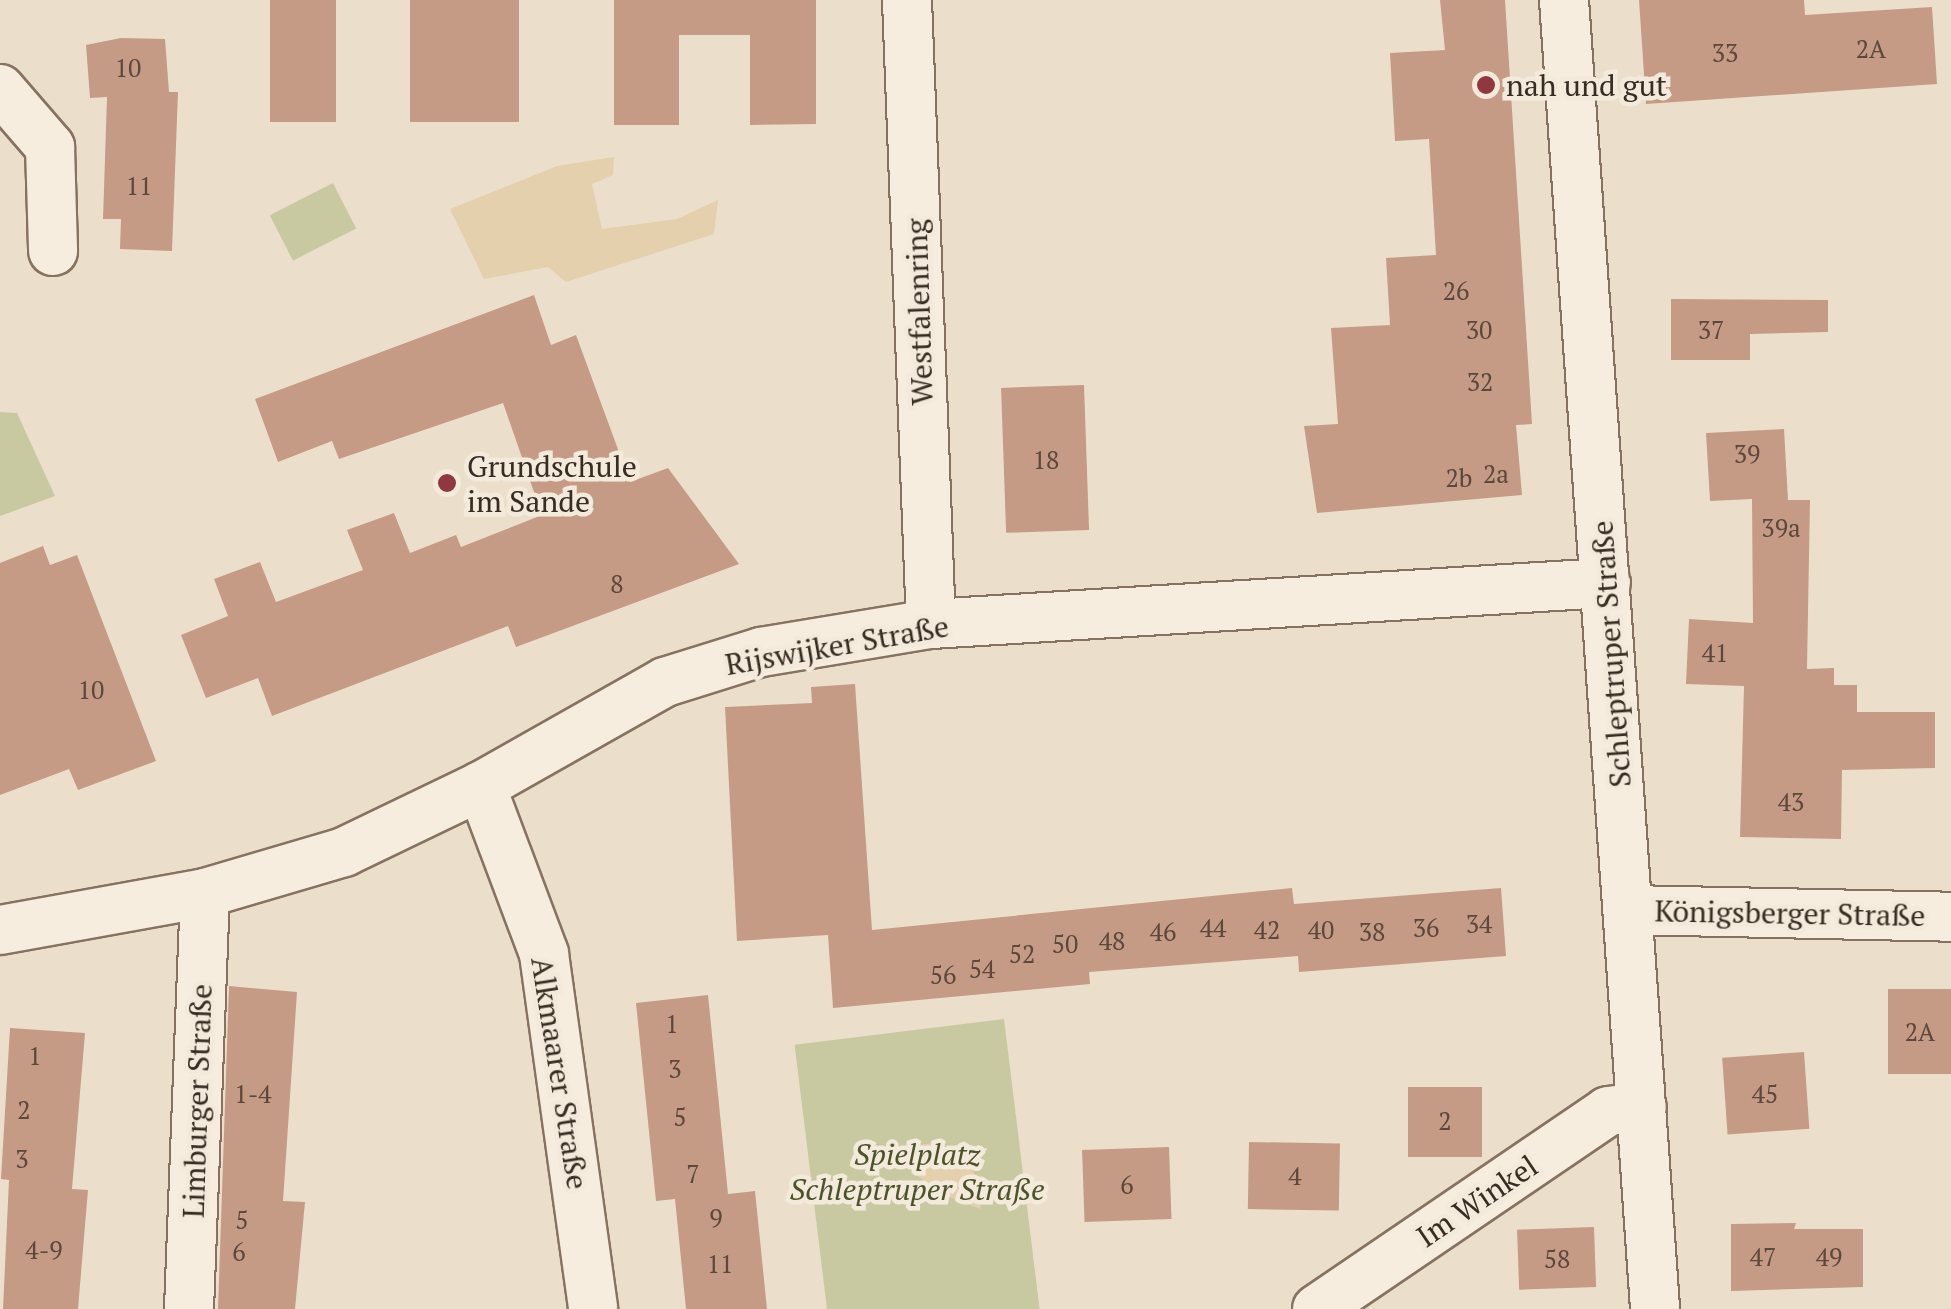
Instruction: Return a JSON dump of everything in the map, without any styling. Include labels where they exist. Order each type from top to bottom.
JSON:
[{"type":"street","name":"Westfalenring","points":[[907,0],[931,624]]},
{"type":"street","name":"Schleptruper Straße","points":[[1564,0],[1656,1309]]},
{"type":"street","points":[[0,88],[50,147],[53,251]]},
{"type":"street","name":"Rijswijker Straße","points":[[0,930],[205,894],[344,852],[481,786],[665,682],[761,652],[931,624],[1606,583]]},
{"type":"street","name":"Alkmaarer Straße","points":[[481,786],[544,954],[593,1309]]},
{"type":"street","name":"Limburger Straße","points":[[189,1309],[205,894]]},
{"type":"street","name":"Königsberger Straße","points":[[1629,910],[1951,917]]},
{"type":"street","points":[[0,930],[0,938]]},
{"type":"street","name":"Im Winkel","points":[[1317,1309],[1608,1111],[1642,1107]]},
{"type":"green space","points":[[333,183],[356,228],[293,261],[270,215]]},
{"type":"green space","points":[[0,412],[17,413],[55,496],[0,516]]},
{"type":"green space","name":"Spielplatz Schleptruper Straße","points":[[1004,1019],[1040,1309],[827,1309],[795,1045]]},
{"type":"sand","points":[[614,157],[613,175],[592,184],[602,229],[677,219],[718,200],[714,234],[566,282],[548,267],[484,279],[450,209],[557,166]]},
{"type":"sand","points":[[933,1143],[970,1164],[983,1194],[980,1209],[939,1193],[913,1172],[919,1145]]},
{"type":"building","points":[[270,0],[336,0],[336,122],[270,122]]},
{"type":"building","points":[[410,0],[519,0],[519,122],[410,122]]},
{"type":"building","points":[[614,0],[816,0],[816,124],[750,125],[750,35],[679,35],[679,125],[614,125]]},
{"type":"building","points":[[1440,0],[1505,0],[1532,424],[1516,425],[1522,495],[1317,513],[1304,426],[1338,424],[1331,328],[1390,325],[1386,258],[1436,255],[1429,139],[1395,141],[1390,53],[1445,50]]},
{"type":"building","points":[[1639,0],[1804,0],[1805,15],[1932,7],[1937,84],[1646,104]]},
{"type":"building","points":[[121,38],[165,39],[169,92],[178,92],[172,251],[120,249],[121,219],[103,219],[107,97],[90,98],[86,45]]},
{"type":"building","points":[[534,295],[551,345],[576,335],[630,482],[668,468],[739,564],[516,647],[508,626],[272,716],[258,678],[206,698],[181,635],[228,616],[214,579],[260,562],[276,602],[363,570],[347,530],[394,513],[410,553],[456,535],[461,547],[542,515],[503,403],[339,459],[332,441],[278,462],[255,399]]},
{"type":"building","points":[[1671,299],[1828,300],[1828,332],[1750,334],[1750,360],[1671,360]]},
{"type":"building","points":[[1084,385],[1089,530],[1006,533],[1001,388]]},
{"type":"building","points":[[1784,429],[1788,500],[1810,500],[1807,669],[1834,668],[1834,685],[1857,685],[1857,712],[1935,712],[1935,768],[1842,770],[1841,839],[1740,837],[1744,686],[1686,684],[1689,619],[1753,623],[1752,499],[1710,501],[1706,433]]},
{"type":"building","points":[[43,546],[50,565],[77,555],[156,761],[78,790],[69,769],[0,795],[0,563]]},
{"type":"building","points":[[855,684],[872,930],[1292,888],[1294,904],[1501,888],[1506,956],[1299,972],[1298,956],[1089,972],[1090,984],[833,1008],[828,935],[737,941],[725,707],[812,703],[811,687]]},
{"type":"building","points":[[229,986],[297,992],[283,1201],[305,1202],[295,1309],[218,1309]]},
{"type":"building","points":[[1888,989],[1951,989],[1951,1074],[1888,1074]]},
{"type":"building","points":[[708,995],[728,1194],[755,1191],[767,1309],[686,1309],[675,1199],[656,1201],[636,1003]]},
{"type":"building","points":[[10,1028],[85,1033],[72,1189],[88,1190],[78,1309],[3,1309],[9,1180],[1,1179]]},
{"type":"building","points":[[1804,1052],[1809,1129],[1728,1135],[1722,1058]]},
{"type":"building","points":[[1408,1087],[1482,1087],[1482,1157],[1408,1157]]},
{"type":"building","points":[[1249,1142],[1340,1144],[1339,1211],[1248,1209]]},
{"type":"building","points":[[1169,1147],[1172,1219],[1085,1222],[1082,1150]]},
{"type":"building","points":[[1796,1223],[1794,1229],[1863,1229],[1863,1287],[1731,1291],[1731,1224]]},
{"type":"building","points":[[1594,1227],[1596,1287],[1519,1290],[1517,1230]]},
{"type":"place","name":"nah und gut","points":[[1486,85]]},
{"type":"place","name":"Grundschule im Sande","points":[[447,483]]}]
